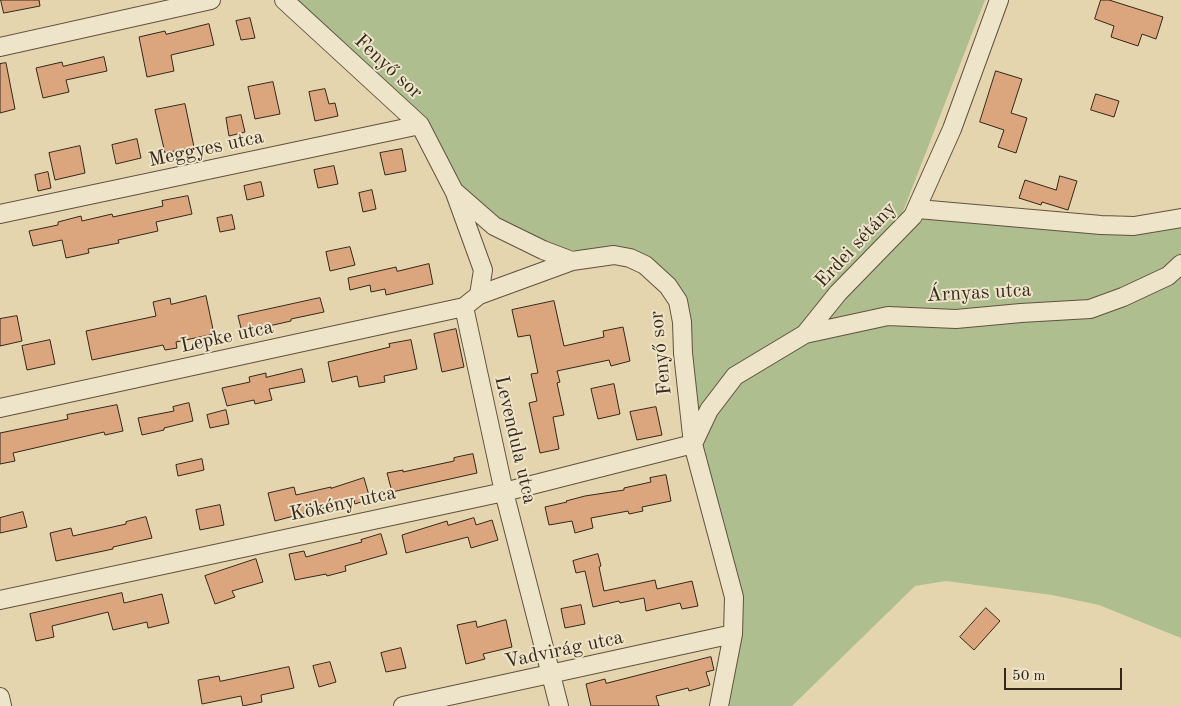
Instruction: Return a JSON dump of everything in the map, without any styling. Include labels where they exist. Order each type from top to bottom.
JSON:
[{"type":"street","points":[[0,47],[211,0]]},
{"type":"street","name":"Fenyő sor","points":[[284,0],[420,125],[454,191],[494,226],[543,250],[572,261],[614,255],[630,258],[651,270],[668,286],[678,301],[682,322],[682,353],[693,444],[734,598],[733,634],[719,706]]},
{"type":"street","name":"Erdei sétány","points":[[693,444],[708,410],[735,376],[805,334],[838,293],[918,209],[952,129],[999,0]]},
{"type":"street","name":"Meggyes utca","points":[[0,214],[420,125]]},
{"type":"street","points":[[454,191],[483,270],[479,295]]},
{"type":"street","points":[[918,209],[1134,226],[1181,218]]},
{"type":"street","points":[[464,307],[479,295],[572,261]]},
{"type":"street","name":"Árnyas utca","points":[[805,334],[888,316],[956,320],[1021,313],[1090,309],[1123,297],[1168,276],[1181,264]]},
{"type":"street","name":"Lepke utca","points":[[0,408],[464,307]]},
{"type":"street","name":"Levendula utca","points":[[464,307],[504,492],[558,706]]},
{"type":"street","name":"Kökény utca","points":[[0,600],[504,492],[693,444]]},
{"type":"street","name":"Vadvirág utca","points":[[403,706],[733,634]]},
{"type":"street","points":[[0,697],[2,706]]},
{"type":"green space","points":[[294,0],[985,0],[902,214],[913,216],[1181,226],[1181,638],[1099,605],[1052,595],[946,581],[915,586],[792,706],[727,706],[741,594],[727,535],[689,417],[675,303],[649,269],[614,255],[540,246],[505,225],[464,191],[443,153]]},
{"type":"building","points":[[1,0],[39,0],[40,6],[4,13]]},
{"type":"building","points":[[1101,0],[1109,0],[1163,17],[1156,39],[1142,34],[1138,46],[1111,37],[1114,26],[1095,19]]},
{"type":"building","points":[[250,18],[255,38],[241,40],[236,21]]},
{"type":"building","points":[[209,24],[214,45],[171,55],[174,71],[147,77],[139,37],[165,31],[166,34]]},
{"type":"building","points":[[104,57],[107,71],[66,80],[69,92],[43,98],[36,68],[62,62],[63,66]]},
{"type":"building","points":[[6,63],[15,109],[0,113],[0,64]]},
{"type":"building","points":[[996,71],[1022,79],[1011,113],[1027,118],[1016,153],[998,147],[1004,130],[980,122]]},
{"type":"building","points":[[273,82],[280,114],[255,119],[248,87]]},
{"type":"building","points":[[325,89],[329,104],[335,103],[338,116],[315,121],[309,92]]},
{"type":"building","points":[[1096,94],[1119,101],[1114,117],[1091,110]]},
{"type":"building","points":[[185,104],[194,147],[165,153],[155,110]]},
{"type":"building","points":[[241,115],[245,132],[229,136],[226,118]]},
{"type":"building","points":[[137,139],[141,158],[116,164],[112,145]]},
{"type":"building","points":[[80,146],[85,173],[55,180],[49,153]]},
{"type":"building","points":[[402,149],[406,171],[385,175],[380,153]]},
{"type":"building","points":[[334,166],[338,184],[318,188],[314,170]]},
{"type":"building","points":[[48,172],[51,188],[38,191],[35,175]]},
{"type":"building","points":[[1060,176],[1077,181],[1068,210],[1042,202],[1041,205],[1019,198],[1025,180],[1056,190]]},
{"type":"building","points":[[261,182],[264,196],[247,200],[244,186]]},
{"type":"building","points":[[372,190],[376,209],[363,212],[359,193]]},
{"type":"building","points":[[188,196],[192,214],[156,222],[158,231],[118,240],[119,243],[88,249],[89,253],[66,258],[62,240],[33,246],[29,231],[58,225],[58,222],[81,216],[82,221],[112,214],[113,217],[163,206],[162,201]]},
{"type":"building","points":[[232,215],[235,229],[220,232],[217,218]]},
{"type":"building","points":[[350,247],[355,265],[330,271],[326,252]]},
{"type":"building","points":[[429,264],[433,284],[386,295],[385,289],[371,292],[370,285],[350,290],[348,278],[396,267],[397,271]]},
{"type":"building","points":[[206,296],[214,334],[176,342],[177,348],[165,350],[163,345],[92,360],[86,331],[156,316],[153,302],[170,298],[171,304]]},
{"type":"building","points":[[320,298],[324,312],[242,332],[238,316]]},
{"type":"building","points":[[554,301],[564,346],[604,337],[603,331],[623,327],[630,361],[611,366],[609,360],[557,371],[560,382],[557,383],[564,415],[553,417],[559,449],[540,453],[529,403],[537,401],[531,374],[538,373],[530,335],[518,337],[512,310]]},
{"type":"building","points":[[17,316],[22,341],[0,346],[0,319]]},
{"type":"building","points":[[456,329],[464,367],[442,372],[434,334]]},
{"type":"building","points":[[50,340],[55,364],[27,370],[22,346]]},
{"type":"building","points":[[411,340],[417,369],[384,376],[385,382],[359,387],[357,376],[332,382],[328,362],[390,347],[389,344]]},
{"type":"building","points":[[302,369],[305,382],[269,389],[272,400],[255,404],[254,400],[227,406],[222,388],[250,382],[249,377],[266,373],[266,377]]},
{"type":"building","points":[[614,384],[620,414],[598,419],[591,389]]},
{"type":"building","points":[[189,403],[193,421],[142,435],[138,418],[174,411],[173,407]]},
{"type":"building","points":[[117,405],[123,431],[105,435],[104,432],[13,453],[15,461],[0,464],[0,433],[68,419],[67,415]]},
{"type":"building","points":[[656,407],[662,435],[637,440],[630,412]]},
{"type":"building","points":[[226,410],[229,424],[210,428],[207,415]]},
{"type":"building","points":[[473,454],[477,473],[392,492],[387,473],[403,470],[403,472],[454,461],[454,458]]},
{"type":"building","points":[[202,459],[204,470],[178,476],[176,465]]},
{"type":"building","points":[[666,475],[671,501],[642,507],[643,511],[629,514],[628,511],[591,518],[593,528],[575,533],[572,521],[549,525],[545,507],[585,496],[624,490],[624,488],[651,482],[650,478]]},
{"type":"building","points":[[364,478],[370,499],[355,504],[354,500],[275,521],[268,493],[294,487],[296,495],[331,488]]},
{"type":"building","points":[[220,505],[224,525],[200,530],[196,510]]},
{"type":"building","points":[[23,512],[27,527],[0,533],[0,518]]},
{"type":"building","points":[[146,517],[152,538],[113,547],[113,549],[56,561],[50,533],[71,528],[73,536],[126,524],[126,522]]},
{"type":"building","points":[[474,518],[476,525],[492,520],[498,540],[471,548],[468,537],[406,553],[402,535],[447,521],[448,525]]},
{"type":"building","points":[[381,534],[387,554],[345,566],[346,571],[327,576],[326,574],[295,580],[289,554],[304,551],[306,557],[362,542],[361,540]]},
{"type":"building","points":[[598,554],[604,591],[655,580],[657,589],[692,581],[698,606],[682,609],[680,603],[646,611],[644,598],[593,607],[585,571],[576,573],[573,561]]},
{"type":"building","points":[[256,559],[263,582],[232,591],[235,597],[215,604],[205,576]]},
{"type":"building","points":[[122,593],[124,603],[162,594],[169,623],[148,628],[147,622],[113,630],[108,612],[52,626],[54,637],[36,641],[30,614]]},
{"type":"building","points":[[581,605],[585,624],[565,628],[561,609]]},
{"type":"building","points":[[986,608],[1000,621],[974,650],[960,637]]},
{"type":"building","points":[[506,620],[512,647],[483,654],[485,659],[466,664],[457,625],[476,621],[477,627]]},
{"type":"building","points":[[401,648],[406,668],[386,672],[381,653]]},
{"type":"building","points":[[711,657],[714,670],[706,672],[710,685],[689,691],[688,688],[656,696],[659,706],[591,706],[586,684],[605,679],[606,683]]},
{"type":"building","points":[[330,662],[336,682],[319,687],[313,666]]},
{"type":"building","points":[[289,667],[294,688],[261,695],[262,702],[243,706],[241,696],[202,704],[198,680],[219,676],[220,681]]}]
